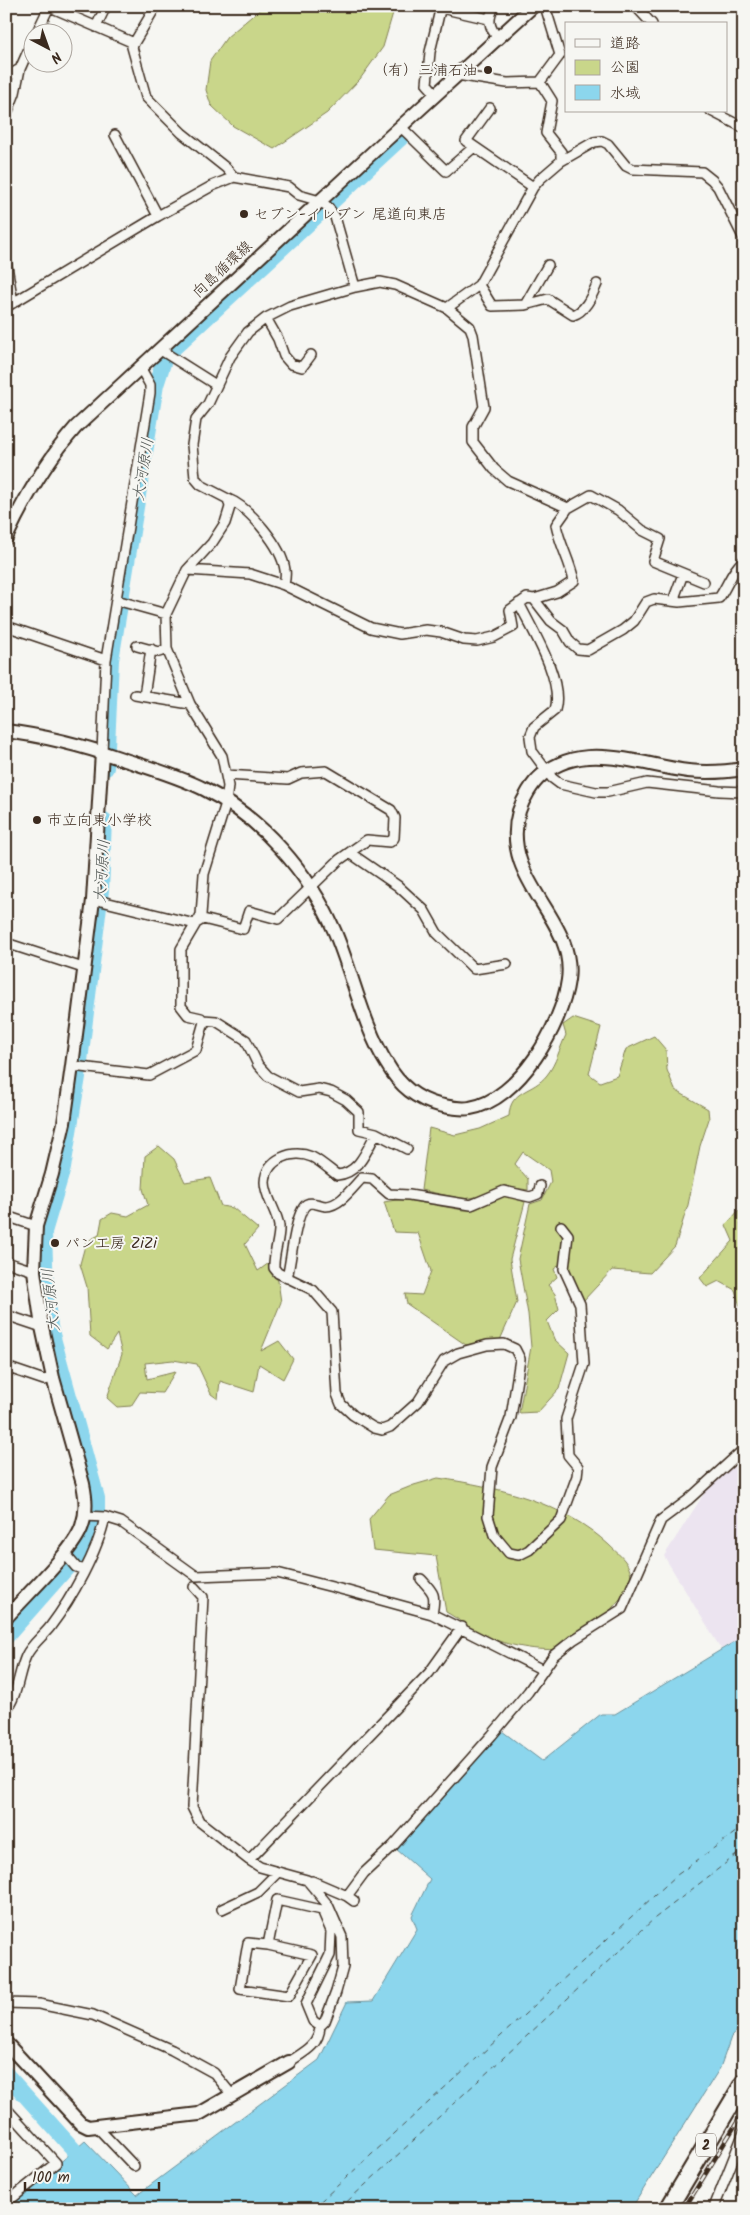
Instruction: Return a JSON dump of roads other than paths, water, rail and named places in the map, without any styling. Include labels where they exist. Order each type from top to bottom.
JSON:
[{"type":"highway","name":"2","points":[[668,2209],[744,2082]]},
{"type":"street","points":[[96,27],[106,6]]},
{"type":"street","points":[[156,6],[132,47],[146,97],[182,133],[226,168],[234,177]]},
{"type":"street","points":[[494,6],[489,19],[490,28],[498,38]]},
{"type":"street","name":"向島循環線","points":[[6,538],[24,499],[56,449],[76,427],[140,367],[165,353],[320,201],[533,6]]},
{"type":"street","points":[[457,76],[507,84],[540,82],[563,58],[545,6]]},
{"type":"street","points":[[638,6],[638,9],[650,22]]},
{"type":"street","points":[[41,22],[48,7],[134,43]]},
{"type":"street","points":[[436,94],[427,84],[430,52],[441,7],[489,19]]},
{"type":"street","points":[[6,116],[15,93],[22,64]]},
{"type":"street","points":[[6,77],[20,69]]},
{"type":"street","points":[[540,82],[552,102],[546,133],[561,152],[561,161]]},
{"type":"street","points":[[490,108],[466,141],[473,148],[533,187]]},
{"type":"street","points":[[713,112],[744,128]]},
{"type":"street","points":[[400,127],[446,170],[473,148]]},
{"type":"street","points":[[115,135],[158,216]]},
{"type":"street","points":[[447,308],[479,285],[533,187],[540,179],[561,161],[594,142],[602,141],[608,144],[626,166],[632,169],[702,172],[718,187],[744,239]]},
{"type":"street","points":[[6,167],[6,188]]},
{"type":"street","points":[[6,260],[9,305],[158,216],[212,186],[234,177],[289,188],[299,195],[320,201],[328,207],[335,217],[354,287]]},
{"type":"street","points":[[525,305],[548,265]]},
{"type":"street","points":[[284,585],[286,571],[284,563],[270,537],[238,502],[201,485],[195,478],[192,445],[196,419],[208,404],[230,357],[248,332],[266,318],[290,306],[354,287],[380,282],[395,285],[447,308],[470,327],[473,335],[484,407],[472,427],[473,442],[494,469],[508,480],[568,508]]},
{"type":"street","points":[[479,285],[492,306],[525,305],[548,299],[573,315],[579,313],[597,284]]},
{"type":"street","points":[[266,318],[278,339],[284,356],[291,364],[302,367],[311,355]]},
{"type":"street","points":[[165,353],[216,385]]},
{"type":"street","points":[[6,1618],[73,1544],[89,1516],[83,1484],[53,1378],[42,1327],[34,1271],[36,1226],[52,1174],[64,1123],[92,900],[106,660],[150,393],[150,385],[140,367]]},
{"type":"street","points":[[187,570],[250,574],[284,585],[372,628],[400,634],[426,630],[470,640],[494,637],[513,627],[510,610],[519,603],[527,598],[534,599],[556,592],[574,581],[571,562],[560,544],[556,525],[568,508],[591,495],[618,510],[642,530],[660,539],[653,561],[704,582]]},
{"type":"street","points":[[228,499],[230,507],[225,522],[212,543],[187,570],[166,614],[167,649],[190,704],[203,728],[222,756],[228,786],[226,803],[204,874],[201,915],[181,949],[181,1006],[188,1015],[203,1020],[216,1021],[246,1040],[258,1065],[268,1076],[300,1092],[319,1089],[331,1092],[346,1100],[359,1112],[360,1129],[407,1148]]},
{"type":"street","points":[[534,599],[551,621],[563,630],[570,642],[578,649],[588,650],[623,630],[634,621],[646,602],[654,600],[673,601],[719,598],[726,588],[735,567],[744,560]]},
{"type":"street","points":[[673,601],[683,574]]},
{"type":"street","points":[[116,600],[166,614]]},
{"type":"street","points":[[519,603],[544,653],[557,691],[555,710],[534,728],[530,737],[532,751],[552,778],[560,784],[596,792],[608,792],[647,783],[744,792]]},
{"type":"street","points":[[6,626],[106,660]]},
{"type":"street","points":[[137,646],[159,652],[167,649]]},
{"type":"street","points":[[151,649],[140,695],[190,704]]},
{"type":"street","points":[[6,730],[102,752],[166,773],[207,791],[243,814],[267,835],[289,859],[311,888],[334,931],[379,1050],[400,1082],[415,1096],[429,1102],[454,1108],[470,1108],[501,1095],[524,1072],[547,1039],[565,996],[570,963],[554,923],[522,870],[515,838],[520,806],[528,792],[542,775],[564,762],[587,756],[612,757],[692,771],[721,772],[744,768]]},
{"type":"street","points":[[100,901],[195,924],[203,919],[243,929],[249,911],[278,919],[339,860],[368,840],[390,842],[394,838],[395,818],[391,810],[326,771],[301,773],[288,779],[226,775]]},
{"type":"street","points":[[350,853],[398,886],[424,910],[437,933],[474,969],[507,964]]},
{"type":"street","points":[[6,943],[83,968]]},
{"type":"street","points":[[72,1066],[148,1075],[196,1050],[203,1020]]},
{"type":"street","points":[[376,1134],[357,1167],[346,1174],[337,1175],[311,1157],[295,1154],[278,1158],[268,1169],[265,1182],[267,1193],[279,1226],[274,1268],[287,1278],[314,1290],[332,1312],[337,1394],[341,1404],[353,1415],[374,1428],[382,1430],[390,1427],[418,1402],[444,1361],[458,1353],[488,1345],[504,1344],[515,1349],[520,1359],[511,1416],[492,1467],[488,1516],[494,1535],[509,1553],[519,1555],[529,1550],[561,1520],[578,1476],[578,1467],[568,1456],[566,1419],[584,1364],[580,1304],[564,1270],[568,1235],[561,1226]]},
{"type":"street","points":[[287,1278],[300,1214],[305,1205],[311,1203],[327,1206],[338,1202],[362,1178],[372,1179],[389,1194],[409,1195],[471,1205],[504,1192],[530,1197],[538,1194],[540,1186]]},
{"type":"street","points":[[6,1216],[36,1226]]},
{"type":"street","points":[[6,1262],[34,1271]]},
{"type":"street","points":[[6,1314],[42,1327]]},
{"type":"street","points":[[6,1367],[44,1380],[53,1378]]},
{"type":"street","points":[[194,1587],[203,1597],[192,1807],[199,1821],[260,1867],[307,1880],[351,1899],[364,1873],[393,1846],[492,1735],[554,1654],[622,1609],[661,1520],[688,1500],[744,1449]]},
{"type":"street","points":[[89,1516],[106,1516],[121,1522],[196,1576],[277,1573],[432,1614],[462,1627],[543,1670]]},
{"type":"street","points":[[6,1710],[12,1703],[26,1655],[51,1626],[80,1568],[102,1535],[106,1516]]},
{"type":"street","points":[[64,1553],[80,1568]]},
{"type":"street","points":[[421,1579],[433,1592],[435,1600],[432,1614]]},
{"type":"street","points":[[249,1860],[430,1673],[462,1627]]},
{"type":"street","points":[[222,1909],[258,1892],[278,1872]]},
{"type":"street","points":[[6,2043],[80,2123],[88,2127],[199,2114],[289,2062],[312,2047],[320,2036],[320,2026],[325,2021],[336,1992],[342,1967],[342,1937],[328,1906],[307,1880]]},
{"type":"street","points":[[268,1945],[276,1900],[322,1910],[331,1931],[330,1955],[306,2004],[313,2021],[320,2026]]},
{"type":"street","points":[[248,1943],[268,1945],[312,1955],[289,1996],[240,1989],[248,1943]]},
{"type":"street","points":[[6,2002],[39,2004],[93,2016],[172,2050],[214,2073],[232,2095]]},
{"type":"street","points":[[6,2108],[56,2163],[6,2202]]},
{"type":"street","points":[[96,2126],[134,2166]]},
{"type":"street","points":[[717,2209],[715,2205],[744,2132]]},
{"type":"water","points":[[744,1636],[744,2023],[731,2037],[720,2068],[631,2209],[6,2209],[85,2141],[137,2195],[319,2060],[347,2002],[373,2001],[417,1929],[412,1916],[430,1879],[395,1848],[502,1731],[542,1761],[601,1714],[615,1714]]},
{"type":"waterway","name":"大河原川","points":[[106,768],[111,660],[156,385],[164,360],[174,348],[401,138]]},
{"type":"waterway","name":"大河原川","points":[[6,1637],[87,1545],[97,1525],[97,1498],[50,1327],[46,1293],[44,1232],[63,1168],[78,1077],[101,890],[104,820]]},
{"type":"waterway","name":"大河原川","points":[[6,2074],[74,2150]]},
{"type":"railway","points":[[684,2209],[744,2111]]},
{"type":"place","name":"（有）三浦石油","points":[[488,70]]},
{"type":"place","name":"セブン-イレブン 尾道向東店","points":[[244,214]]},
{"type":"place","name":"市立向東小学校","points":[[37,820]]},
{"type":"place","name":"パン工房 ZiZi","points":[[55,1243]]}]
